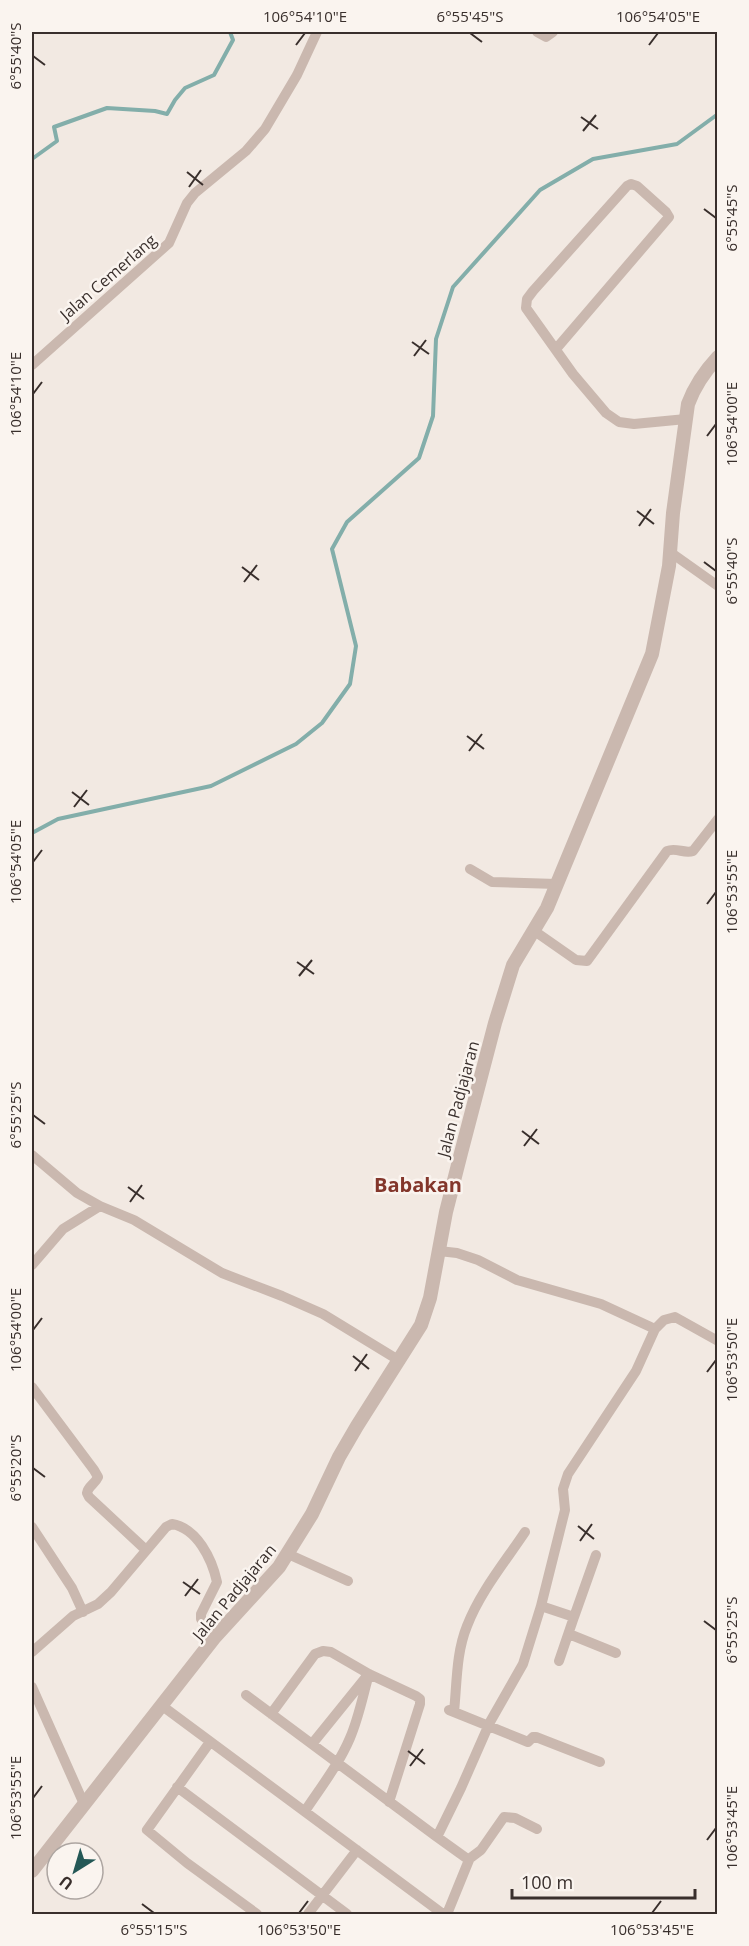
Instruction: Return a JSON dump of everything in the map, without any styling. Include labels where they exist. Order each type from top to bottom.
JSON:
[{"type":"street","name":"Jalan Cemerlang","points":[[32,365],[169,243],[183,212],[195,193],[246,150],[266,129],[297,75],[317,32]]},
{"type":"street","points":[[537,32],[546,37],[553,32]]},
{"type":"street","points":[[555,349],[669,217],[637,186],[631,184],[627,186],[527,299],[526,308],[555,349],[573,374],[606,413],[619,422],[634,424],[686,419]]},
{"type":"street","name":"Jalan Padjajaran","points":[[32,1871],[215,1637],[258,1592],[288,1554],[324,1490],[339,1457],[421,1324],[430,1298],[446,1212],[495,1023],[513,965],[547,908],[652,654],[669,566],[673,513],[688,404],[701,375],[717,357]]},
{"type":"street","points":[[670,552],[717,586]]},
{"type":"street","points":[[533,930],[576,960],[587,961],[667,851],[672,849],[693,851],[717,819]]},
{"type":"street","points":[[470,869],[492,882],[557,884]]},
{"type":"street","points":[[32,1155],[77,1193],[100,1206],[134,1220],[222,1273],[323,1314],[400,1361]]},
{"type":"street","points":[[32,1265],[63,1229],[100,1206]]},
{"type":"street","points":[[439,1251],[457,1253],[478,1260],[517,1280],[601,1304],[655,1329]]},
{"type":"street","points":[[436,1837],[461,1788],[488,1726],[523,1664],[542,1606],[565,1510],[563,1489],[568,1474],[636,1371],[655,1329],[664,1320],[675,1317],[717,1341]]},
{"type":"street","points":[[32,1386],[98,1477],[88,1489],[89,1497],[146,1550]]},
{"type":"street","points":[[32,1652],[73,1616],[98,1604],[111,1592],[166,1527],[172,1524],[189,1531],[204,1548],[215,1575],[217,1582],[201,1614],[201,1619],[215,1637]]},
{"type":"street","points":[[32,1527],[72,1588],[83,1612]]},
{"type":"street","points":[[525,1532],[477,1603],[466,1627],[451,1711],[528,1742],[536,1737],[600,1762]]},
{"type":"street","points":[[288,1554],[348,1581]]},
{"type":"street","points":[[559,1661],[596,1555]]},
{"type":"street","points":[[542,1606],[574,1617]]},
{"type":"street","points":[[569,1634],[616,1653]]},
{"type":"street","points":[[271,1714],[315,1654],[320,1652],[331,1652],[420,1699],[389,1802]]},
{"type":"street","points":[[312,1744],[369,1674]]},
{"type":"street","points":[[305,1811],[350,1739],[369,1674]]},
{"type":"street","points":[[32,1687],[84,1804]]},
{"type":"street","points":[[246,1695],[469,1860]]},
{"type":"street","points":[[161,1705],[445,1914],[469,1860],[481,1850],[504,1817],[515,1818],[537,1829]]},
{"type":"street","points":[[210,1742],[149,1825],[148,1832],[257,1914]]},
{"type":"street","points":[[177,1787],[347,1914]]},
{"type":"street","points":[[308,1914],[357,1850]]},
{"type":"waterway","points":[[32,159],[57,141],[54,127],[107,108],[167,114],[185,88],[214,75],[233,40],[230,32]]},
{"type":"waterway","points":[[32,833],[58,819],[211,786],[296,744],[322,723],[350,684],[356,646],[332,549],[347,522],[419,458],[433,416],[436,339],[453,287],[540,190],[593,159],[677,144],[718,114]]},
{"type":"district","name":"Babakan","points":[[418,1185]]}]
